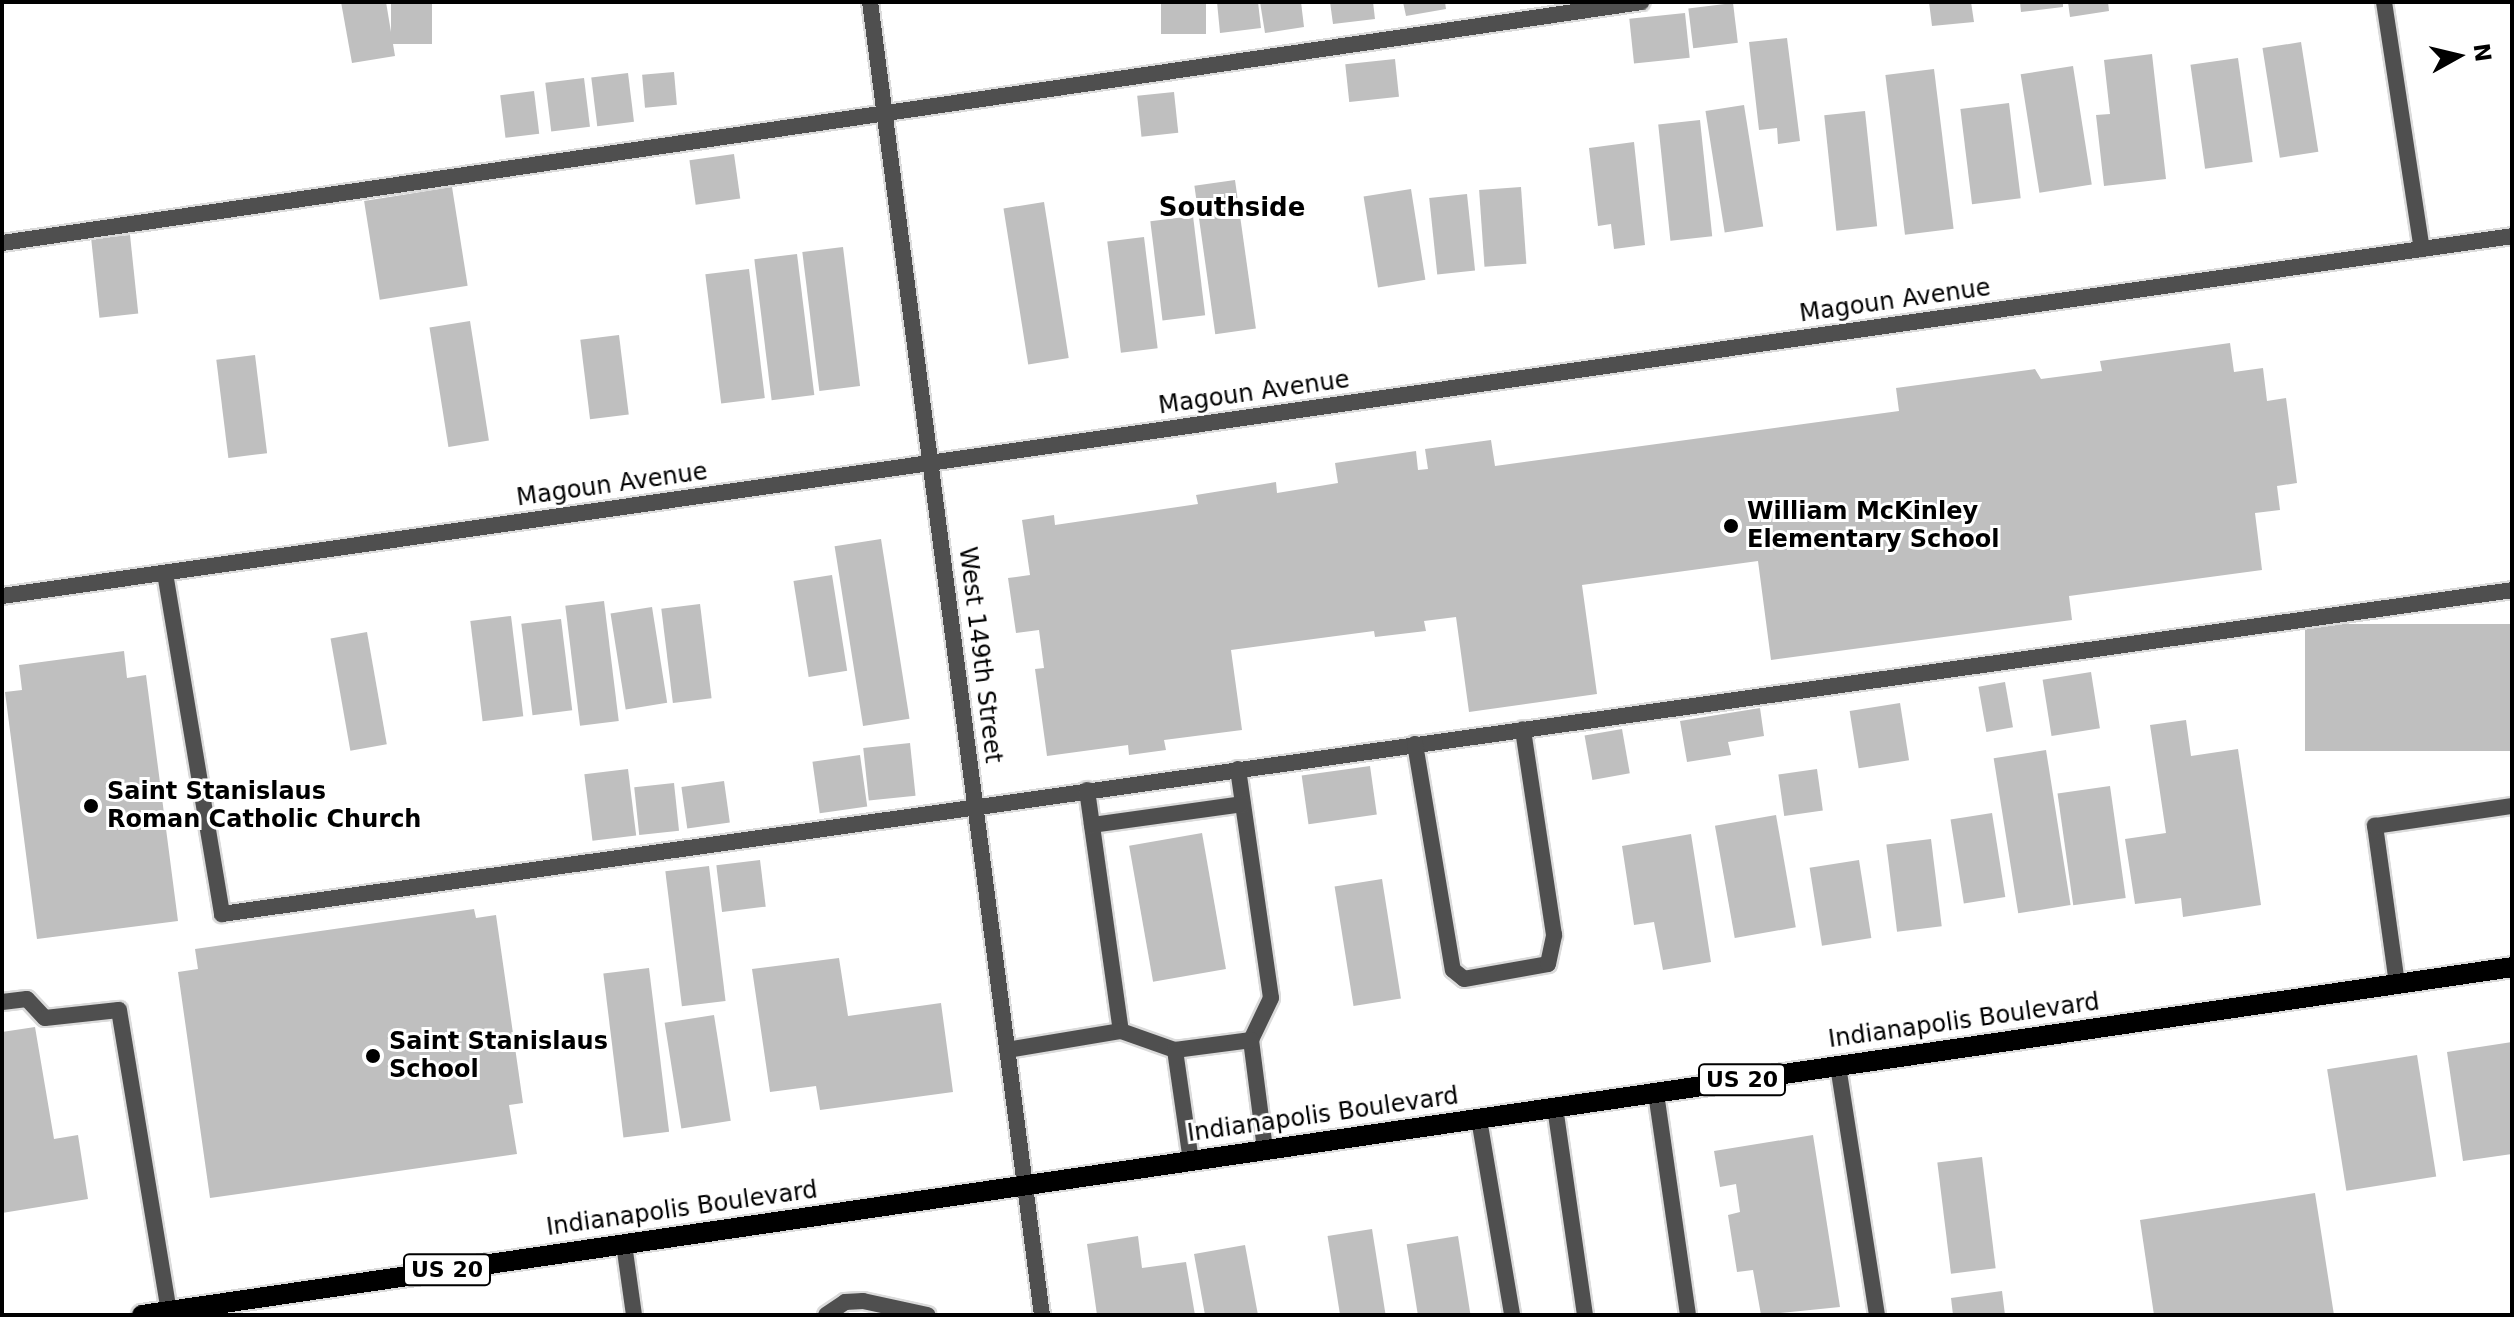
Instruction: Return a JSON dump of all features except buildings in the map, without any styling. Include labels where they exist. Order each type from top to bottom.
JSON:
[{"type":"main road","name":"Indianapolis Boulevard","points":[[142,1315],[2512,967]]},
{"type":"street","name":"West 149th Street","points":[[870,2],[1042,1315]]},
{"type":"street","points":[[2,243],[1641,2]]},
{"type":"street","points":[[2384,2],[2422,249]]},
{"type":"street","name":"Magoun Avenue","points":[[2,596],[2512,236]]},
{"type":"street","points":[[165,573],[222,914],[975,805],[2512,590]]},
{"type":"street","points":[[1415,744],[1453,970],[1464,979],[1548,964],[1554,935],[1523,729]]},
{"type":"street","points":[[1238,769],[1271,998],[1251,1040],[1265,1150]]},
{"type":"street","points":[[1087,790],[1121,1031]]},
{"type":"street","points":[[1092,825],[1243,804]]},
{"type":"street","points":[[2397,984],[2375,826],[2512,806]]},
{"type":"street","points":[[2,1002],[27,999],[45,1018],[119,1010],[169,1311]]},
{"type":"street","points":[[1007,1050],[1121,1031],[1175,1050],[1251,1040]]},
{"type":"street","points":[[1175,1050],[1191,1161]]},
{"type":"street","points":[[1838,1066],[1877,1315]]},
{"type":"street","points":[[1656,1093],[1688,1315]]},
{"type":"street","points":[[1555,1107],[1585,1315]]},
{"type":"street","points":[[1479,1119],[1512,1315]]},
{"type":"street","points":[[624,1244],[634,1315]]},
{"type":"street","points":[[826,1315],[845,1302],[863,1301],[928,1315]]},
{"type":"place","name":"William McKinley Elementary School","points":[[1731,526]]},
{"type":"place","name":"Saint Stanislaus Roman Catholic Church","points":[[91,806]]},
{"type":"place","name":"Saint Stanislaus School","points":[[373,1056]]},
{"type":"district","name":"Southside","points":[[1232,208]]}]
